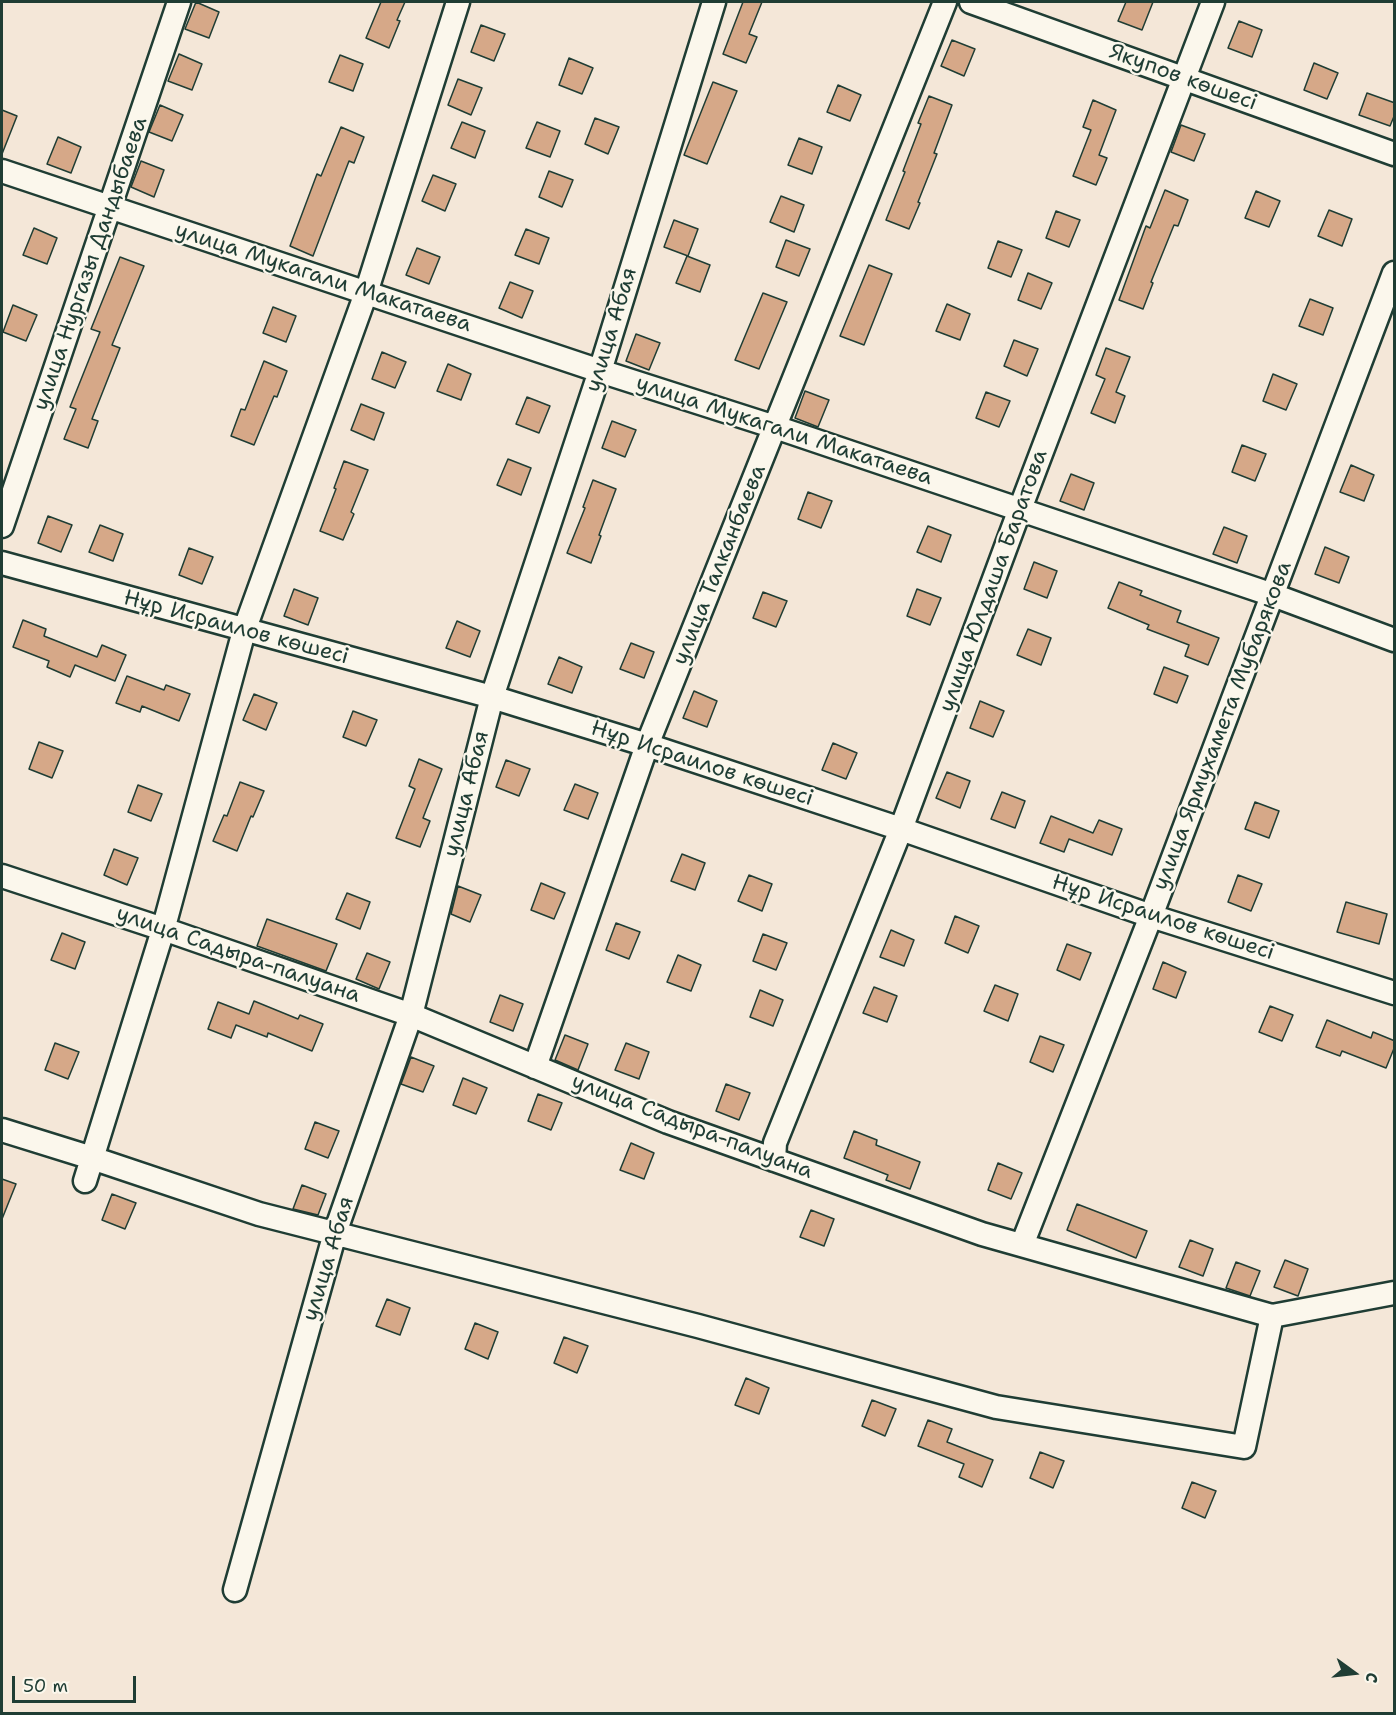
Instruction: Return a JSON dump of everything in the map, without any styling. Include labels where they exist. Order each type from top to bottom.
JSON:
[{"type":"street","name":"улица Нургазы Дандыбаева","points":[[2,526],[179,2]]},
{"type":"street","points":[[85,1182],[164,930],[244,631],[366,292],[458,2]]},
{"type":"street","name":"улица Абая","points":[[235,1590],[335,1233],[411,1015],[492,697],[600,371],[714,2]]},
{"type":"street","name":"улица Талканбаева","points":[[535,1067],[647,745],[945,2]]},
{"type":"street","name":"Якупов көшесі","points":[[971,2],[1395,154]]},
{"type":"street","name":"улица Юлдаша Баратова","points":[[774,1160],[775,1143],[901,829],[1213,2]]},
{"type":"street","name":"улица Мукагали Макатаева","points":[[2,171],[1020,509],[1273,595],[1395,640]]},
{"type":"street","name":"улица Ярмухамета Мубарякова","points":[[1022,1245],[1151,916],[1395,273]]},
{"type":"street","name":"Нұр Исраилов көшесі","points":[[2,563],[492,697],[647,745],[901,829],[1151,916],[1395,993]]},
{"type":"street","name":"улица Садыра-палуана","points":[[2,876],[411,1015],[668,1122],[982,1234],[1272,1316],[1395,1293]]},
{"type":"street","points":[[2,1131],[92,1158],[259,1214],[698,1326],[996,1407],[1244,1447],[1272,1316]]},
{"type":"building","points":[[196,2],[219,12],[209,38],[185,29]]},
{"type":"building","points":[[381,2],[405,2],[389,48],[366,38]]},
{"type":"building","points":[[743,2],[762,2],[749,34],[757,37],[746,63],[723,54]]},
{"type":"building","points":[[1126,2],[1153,2],[1142,30],[1118,21]]},
{"type":"building","points":[[1239,21],[1262,30],[1252,57],[1228,48]]},
{"type":"building","points":[[481,25],[505,34],[494,61],[471,52]]},
{"type":"building","points":[[952,40],[975,49],[964,76],[941,66]]},
{"type":"building","points":[[179,54],[202,64],[192,90],[168,81]]},
{"type":"building","points":[[340,55],[363,64],[353,91],[329,82]]},
{"type":"building","points":[[569,58],[593,68],[582,94],[559,85]]},
{"type":"building","points":[[1314,63],[1338,73],[1327,99],[1304,90]]},
{"type":"building","points":[[458,79],[482,88],[471,115],[448,105]]},
{"type":"building","points":[[713,82],[737,91],[707,164],[684,155]]},
{"type":"building","points":[[838,85],[861,95],[850,121],[827,112]]},
{"type":"building","points":[[1367,93],[1395,103],[1395,114],[1390,126],[1359,115]]},
{"type":"building","points":[[929,96],[952,105],[934,153],[937,154],[909,229],[886,220],[905,172],[903,171],[921,124],[918,123]]},
{"type":"building","points":[[1093,100],[1116,110],[1099,155],[1107,158],[1096,185],[1073,176],[1091,130],[1083,127]]},
{"type":"building","points":[[160,105],[183,115],[172,141],[149,132]]},
{"type":"building","points":[[2,110],[17,116],[2,154]]},
{"type":"building","points":[[595,118],[619,127],[608,154],[585,144]]},
{"type":"building","points":[[462,122],[485,131],[475,158],[451,148]]},
{"type":"building","points":[[537,122],[560,131],[550,157],[526,148]]},
{"type":"building","points":[[1181,125],[1205,134],[1194,161],[1171,152]]},
{"type":"building","points":[[341,127],[364,137],[354,163],[349,161],[313,256],[290,246],[317,174],[321,176]]},
{"type":"building","points":[[58,137],[81,147],[71,173],[47,164]]},
{"type":"building","points":[[799,138],[822,147],[812,174],[788,165]]},
{"type":"building","points":[[141,161],[164,170],[154,197],[131,187]]},
{"type":"building","points":[[549,171],[573,180],[562,207],[539,197]]},
{"type":"building","points":[[433,175],[456,184],[445,211],[422,201]]},
{"type":"building","points":[[1165,190],[1188,200],[1178,226],[1174,225],[1151,282],[1153,283],[1143,309],[1119,300],[1146,226],[1150,228]]},
{"type":"building","points":[[1256,191],[1280,201],[1269,227],[1245,218]]},
{"type":"building","points":[[781,196],[804,205],[794,232],[770,222]]},
{"type":"building","points":[[1329,210],[1352,219],[1342,246],[1318,236]]},
{"type":"building","points":[[1056,211],[1080,220],[1069,247],[1046,238]]},
{"type":"building","points":[[674,220],[698,229],[688,256],[664,247]]},
{"type":"building","points":[[34,228],[57,238],[47,264],[23,255]]},
{"type":"building","points":[[526,229],[549,238],[539,264],[515,255]]},
{"type":"building","points":[[786,240],[810,249],[799,276],[776,267]]},
{"type":"building","points":[[998,241],[1022,250],[1011,277],[988,268]]},
{"type":"building","points":[[417,248],[440,257],[429,284],[406,275]]},
{"type":"building","points":[[687,256],[710,265],[700,292],[676,283]]},
{"type":"building","points":[[120,257],[144,266],[112,345],[120,348],[92,419],[98,421],[88,448],[64,439],[76,409],[70,407],[100,332],[91,329]]},
{"type":"building","points":[[869,265],[892,274],[864,345],[840,336]]},
{"type":"building","points":[[1028,273],[1052,283],[1041,309],[1018,300]]},
{"type":"building","points":[[510,282],[533,291],[522,318],[499,308]]},
{"type":"building","points":[[763,293],[787,302],[759,369],[735,360]]},
{"type":"building","points":[[1310,299],[1333,308],[1323,335],[1299,326]]},
{"type":"building","points":[[947,304],[970,314],[960,340],[936,331]]},
{"type":"building","points":[[13,305],[37,315],[26,341],[3,332]]},
{"type":"building","points":[[273,307],[296,316],[286,342],[263,333]]},
{"type":"building","points":[[636,334],[660,343],[649,370],[626,361]]},
{"type":"building","points":[[1014,340],[1038,349],[1027,376],[1004,366]]},
{"type":"building","points":[[1106,348],[1130,357],[1116,392],[1125,396],[1115,423],[1091,413],[1105,379],[1096,375]]},
{"type":"building","points":[[382,352],[406,362],[395,388],[372,379]]},
{"type":"building","points":[[264,361],[287,371],[254,445],[231,436],[241,409],[245,410]]},
{"type":"building","points":[[448,364],[471,374],[461,400],[437,391]]},
{"type":"building","points":[[1273,374],[1297,384],[1286,410],[1263,401]]},
{"type":"building","points":[[805,391],[829,400],[818,427],[795,418]]},
{"type":"building","points":[[986,392],[1010,401],[999,427],[976,418]]},
{"type":"building","points":[[527,397],[550,406],[539,433],[516,424]]},
{"type":"building","points":[[361,404],[384,413],[374,440],[351,430]]},
{"type":"building","points":[[612,421],[636,430],[625,457],[602,448]]},
{"type":"building","points":[[1242,445],[1266,454],[1255,481],[1232,472]]},
{"type":"building","points":[[508,459],[531,468],[521,495],[497,485]]},
{"type":"building","points":[[344,461],[368,470],[351,512],[354,514],[343,540],[320,531]]},
{"type":"building","points":[[1351,465],[1374,475],[1364,501],[1340,492]]},
{"type":"building","points":[[1071,474],[1094,483],[1084,510],[1060,501]]},
{"type":"building","points":[[593,480],[616,489],[591,563],[567,553],[585,508],[583,507]]},
{"type":"building","points":[[808,492],[832,501],[821,528],[798,519]]},
{"type":"building","points":[[48,516],[72,525],[61,552],[38,543]]},
{"type":"building","points":[[100,525],[123,534],[113,561],[89,552]]},
{"type":"building","points":[[928,526],[951,535],[941,562],[917,552]]},
{"type":"building","points":[[1224,527],[1247,536],[1237,563],[1213,554]]},
{"type":"building","points":[[1325,547],[1349,557],[1339,583],[1315,574]]},
{"type":"building","points":[[189,548],[213,557],[202,584],[179,575]]},
{"type":"building","points":[[1034,562],[1057,571],[1047,598],[1024,589]]},
{"type":"building","points":[[1119,582],[1142,591],[1140,595],[1181,611],[1177,622],[1219,638],[1208,665],[1185,656],[1189,645],[1147,629],[1149,625],[1108,608]]},
{"type":"building","points":[[294,589],[318,598],[308,625],[284,616]]},
{"type":"building","points":[[917,589],[941,598],[930,625],[907,616]]},
{"type":"building","points":[[763,592],[787,601],[776,627],[753,618]]},
{"type":"building","points":[[23,620],[46,629],[44,636],[97,657],[102,645],[126,655],[115,681],[75,665],[70,677],[47,667],[49,661],[13,647]]},
{"type":"building","points":[[457,621],[480,631],[470,657],[446,648]]},
{"type":"building","points":[[1028,629],[1051,638],[1041,665],[1017,655]]},
{"type":"building","points":[[631,643],[654,652],[644,678],[620,669]]},
{"type":"building","points":[[559,657],[582,667],[572,693],[548,684]]},
{"type":"building","points":[[1164,667],[1188,676],[1177,703],[1154,694]]},
{"type":"building","points":[[127,676],[164,690],[166,685],[190,694],[179,721],[142,706],[140,712],[116,703]]},
{"type":"building","points":[[694,691],[717,701],[707,727],[683,718]]},
{"type":"building","points":[[254,694],[277,703],[266,730],[243,720]]},
{"type":"building","points":[[980,701],[1004,711],[993,737],[970,728]]},
{"type":"building","points":[[353,711],[377,720],[366,746],[343,737]]},
{"type":"building","points":[[39,742],[63,751],[52,778],[29,769]]},
{"type":"building","points":[[833,743],[857,753],[846,779],[822,770]]},
{"type":"building","points":[[419,759],[442,769],[423,818],[430,821],[420,847],[396,838],[415,789],[409,786]]},
{"type":"building","points":[[506,760],[530,769],[519,796],[496,787]]},
{"type":"building","points":[[947,772],[970,781],[960,808],[936,798]]},
{"type":"building","points":[[240,782],[264,791],[237,851],[213,841],[224,815],[227,816]]},
{"type":"building","points":[[575,784],[598,793],[588,819],[564,810]]},
{"type":"building","points":[[138,785],[162,794],[151,821],[128,812]]},
{"type":"building","points":[[1002,792],[1025,801],[1015,828],[991,819]]},
{"type":"building","points":[[1255,802],[1279,811],[1269,838],[1245,829]]},
{"type":"building","points":[[1051,816],[1093,833],[1099,820],[1122,829],[1112,855],[1069,839],[1064,852],[1040,843]]},
{"type":"building","points":[[114,849],[138,858],[127,885],[104,875]]},
{"type":"building","points":[[682,854],[705,863],[695,890],[671,881]]},
{"type":"building","points":[[749,875],[772,884],[762,911],[738,901]]},
{"type":"building","points":[[1238,875],[1262,884],[1251,911],[1228,902]]},
{"type":"building","points":[[541,883],[565,893],[554,919],[531,910]]},
{"type":"building","points":[[458,886],[481,895],[470,922],[451,914]]},
{"type":"building","points":[[347,893],[370,902],[360,929],[336,919]]},
{"type":"building","points":[[1346,902],[1387,914],[1379,944],[1337,932]]},
{"type":"building","points":[[955,916],[979,926],[968,953],[945,943]]},
{"type":"building","points":[[267,919],[337,944],[326,971],[257,946]]},
{"type":"building","points":[[616,923],[640,932],[629,959],[606,950]]},
{"type":"building","points":[[891,930],[914,940],[904,966],[880,957]]},
{"type":"building","points":[[62,933],[85,942],[75,969],[51,960]]},
{"type":"building","points":[[763,934],[787,943],[776,970],[753,961]]},
{"type":"building","points":[[1067,944],[1091,953],[1080,980],[1057,970]]},
{"type":"building","points":[[367,953],[390,962],[379,989],[356,979]]},
{"type":"building","points":[[678,955],[701,965],[691,991],[667,982]]},
{"type":"building","points":[[1163,962],[1186,972],[1176,998],[1153,989]]},
{"type":"building","points":[[995,985],[1018,994],[1008,1021],[984,1011]]},
{"type":"building","points":[[874,987],[897,996],[887,1022],[863,1013]]},
{"type":"building","points":[[760,990],[783,1000],[773,1026],[750,1017]]},
{"type":"building","points":[[500,995],[523,1004],[513,1031],[490,1022]]},
{"type":"building","points":[[254,1001],[298,1019],[300,1015],[323,1024],[312,1051],[268,1033],[267,1037],[236,1025],[231,1038],[208,1029],[218,1002],[249,1014]]},
{"type":"building","points":[[1270,1006],[1293,1015],[1282,1041],[1259,1032]]},
{"type":"building","points":[[1327,1020],[1371,1038],[1373,1032],[1395,1041],[1386,1068],[1342,1051],[1340,1056],[1316,1047]]},
{"type":"building","points":[[565,1035],[588,1044],[578,1070],[555,1060]]},
{"type":"building","points":[[1040,1036],[1064,1045],[1053,1072],[1030,1062]]},
{"type":"building","points":[[55,1043],[79,1052],[68,1079],[45,1070]]},
{"type":"building","points":[[626,1043],[649,1052],[639,1079],[615,1070]]},
{"type":"building","points":[[411,1057],[434,1066],[423,1092],[401,1084]]},
{"type":"building","points":[[463,1078],[487,1088],[476,1114],[453,1105]]},
{"type":"building","points":[[726,1084],[750,1093],[739,1120],[716,1111]]},
{"type":"building","points":[[538,1094],[562,1103],[551,1130],[528,1121]]},
{"type":"building","points":[[315,1122],[339,1131],[328,1158],[305,1149]]},
{"type":"building","points":[[854,1131],[877,1140],[876,1145],[920,1162],[910,1189],[886,1180],[888,1175],[844,1158]]},
{"type":"building","points":[[631,1143],[654,1153],[644,1179],[620,1170]]},
{"type":"building","points":[[998,1163],[1022,1173],[1011,1199],[988,1190]]},
{"type":"building","points":[[2,1179],[16,1184],[2,1219]]},
{"type":"building","points":[[302,1185],[326,1194],[318,1215],[293,1209]]},
{"type":"building","points":[[112,1194],[136,1203],[125,1229],[102,1220]]},
{"type":"building","points":[[1077,1204],[1147,1231],[1136,1258],[1067,1230]]},
{"type":"building","points":[[811,1210],[834,1219],[824,1246],[800,1237]]},
{"type":"building","points":[[1190,1240],[1213,1249],[1203,1276],[1179,1267]]},
{"type":"building","points":[[1285,1260],[1308,1269],[1298,1296],[1274,1287]]},
{"type":"building","points":[[1236,1262],[1260,1271],[1250,1296],[1226,1288]]},
{"type":"building","points":[[387,1299],[410,1308],[400,1335],[376,1326]]},
{"type":"building","points":[[475,1323],[498,1332],[488,1359],[465,1349]]},
{"type":"building","points":[[564,1337],[588,1346],[577,1373],[554,1363]]},
{"type":"building","points":[[746,1378],[769,1388],[759,1414],[735,1405]]},
{"type":"building","points":[[872,1400],[896,1409],[885,1436],[862,1426]]},
{"type":"building","points":[[928,1420],[952,1429],[947,1442],[993,1460],[982,1487],[959,1477],[964,1464],[918,1446]]},
{"type":"building","points":[[1040,1452],[1064,1461],[1053,1488],[1030,1478]]},
{"type":"building","points":[[1192,1482],[1216,1491],[1205,1518],[1182,1508]]}]
